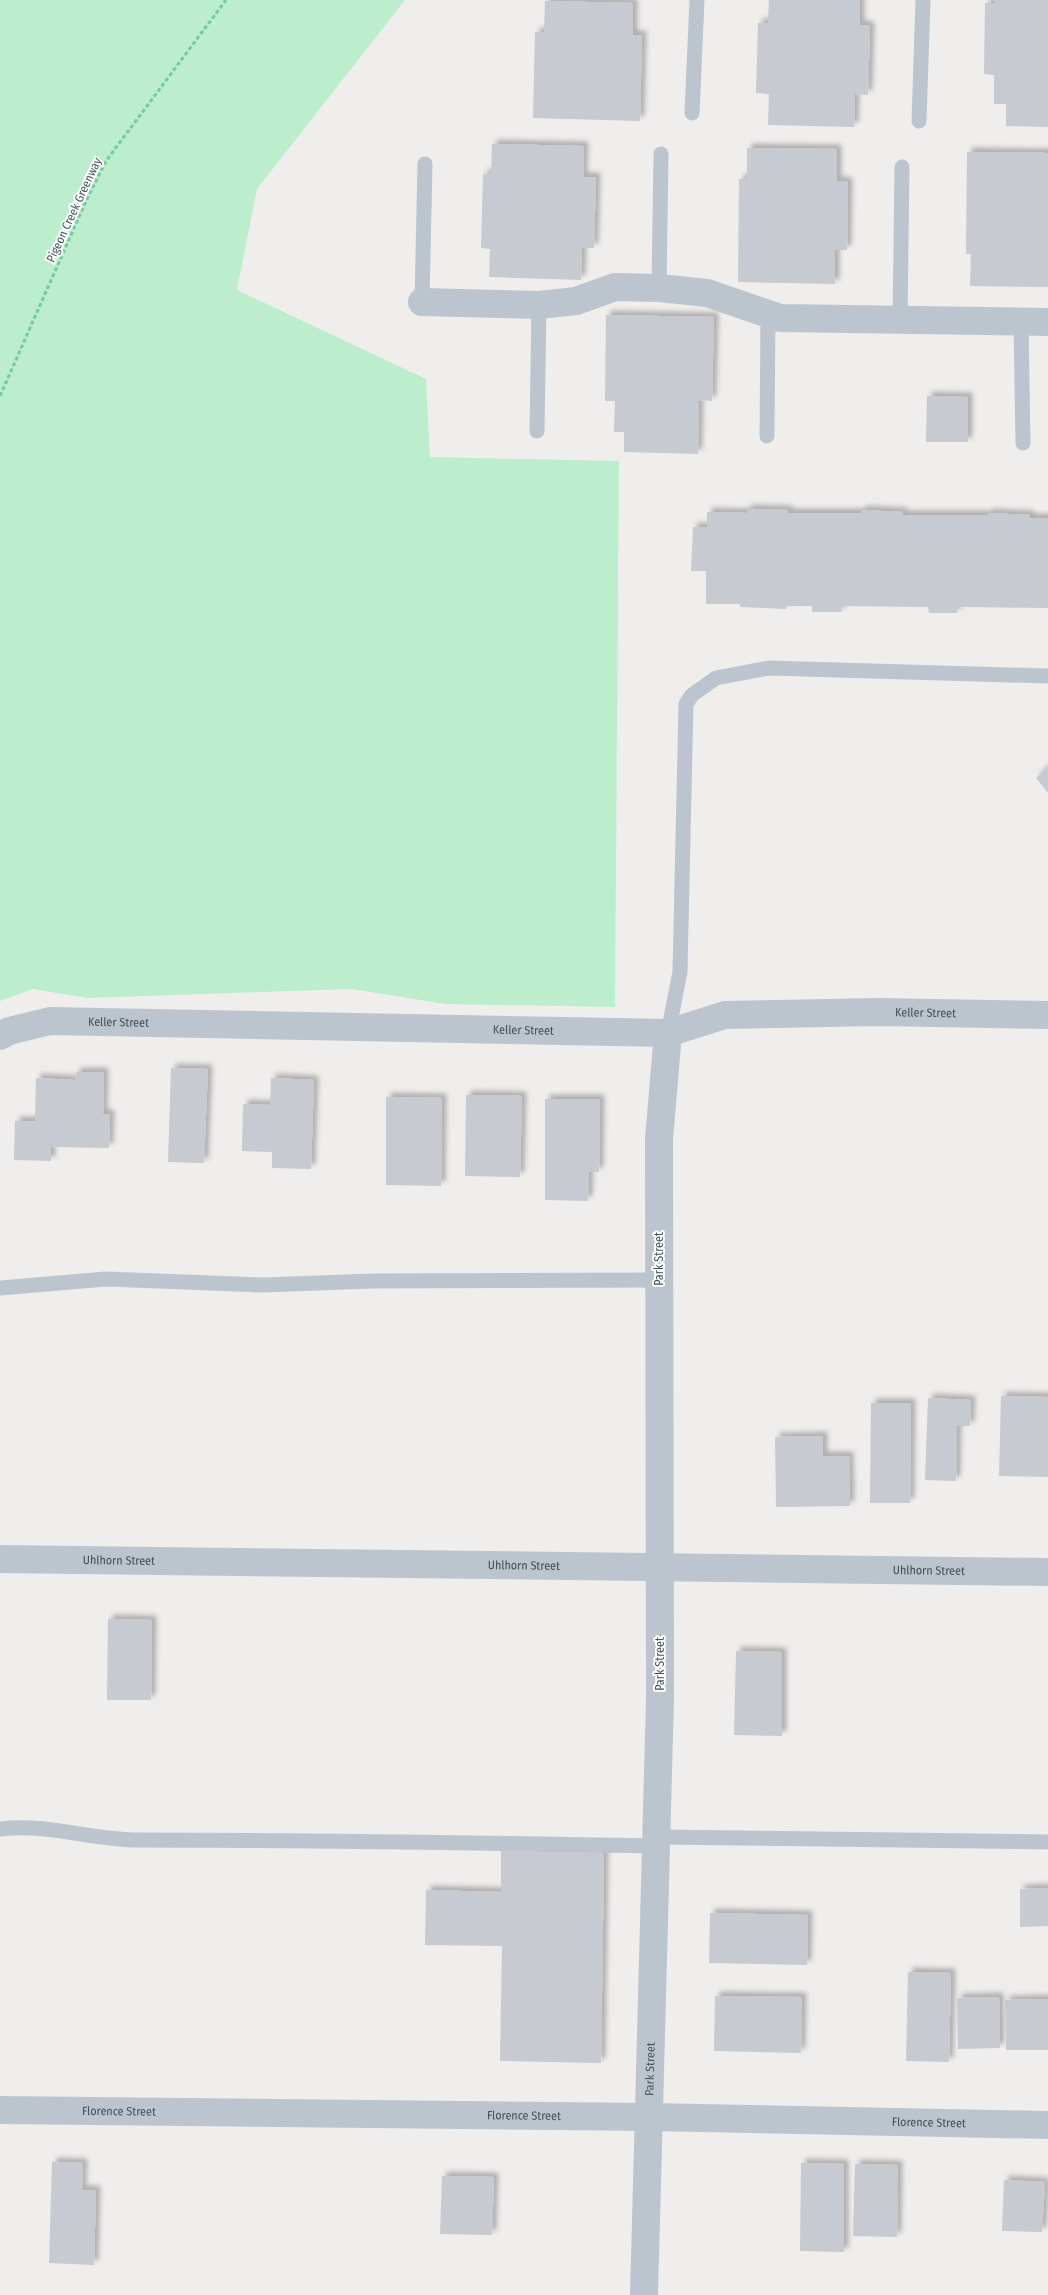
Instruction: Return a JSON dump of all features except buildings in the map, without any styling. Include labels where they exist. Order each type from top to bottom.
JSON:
[{"type":"street","points":[[422,302],[539,305],[576,301],[616,288],[660,288],[707,293],[780,318],[1048,322]]},
{"type":"street","name":"Keller Street","points":[[0,1036],[9,1031],[50,1021],[668,1033],[725,1015],[878,1012],[1048,1015]]},
{"type":"street","name":"Park Street","points":[[644,2295],[660,1698],[658,1139],[668,1033]]},
{"type":"street","name":"Uhlhorn Street","points":[[0,1559],[1048,1572]]},
{"type":"street","name":"Florence Street","points":[[0,2110],[650,2117],[1048,2125]]},
{"type":"lane","points":[[692,114],[697,0]]},
{"type":"lane","points":[[919,121],[923,0]]},
{"type":"lane","points":[[660,288],[661,154]]},
{"type":"lane","points":[[422,302],[425,164]]},
{"type":"lane","points":[[900,320],[902,167]]},
{"type":"lane","points":[[537,431],[539,305]]},
{"type":"lane","points":[[767,436],[768,314]]},
{"type":"lane","points":[[1021,323],[1023,443]]},
{"type":"lane","points":[[668,1033],[680,972],[686,704],[692,695],[716,678],[769,668],[1048,676]]},
{"type":"lane","points":[[0,1288],[106,1279],[264,1285],[373,1281],[659,1280]]},
{"type":"lane","points":[[0,1829],[22,1826],[120,1840],[1048,1842]]},
{"type":"path","name":"Pigeon Creek Greenway","points":[[0,396],[86,201],[106,161],[226,0]]},
{"type":"green space","points":[[0,0],[405,0],[257,189],[237,290],[426,379],[430,457],[619,461],[615,1007],[445,1004],[352,989],[87,998],[33,989],[0,1001]]}]
